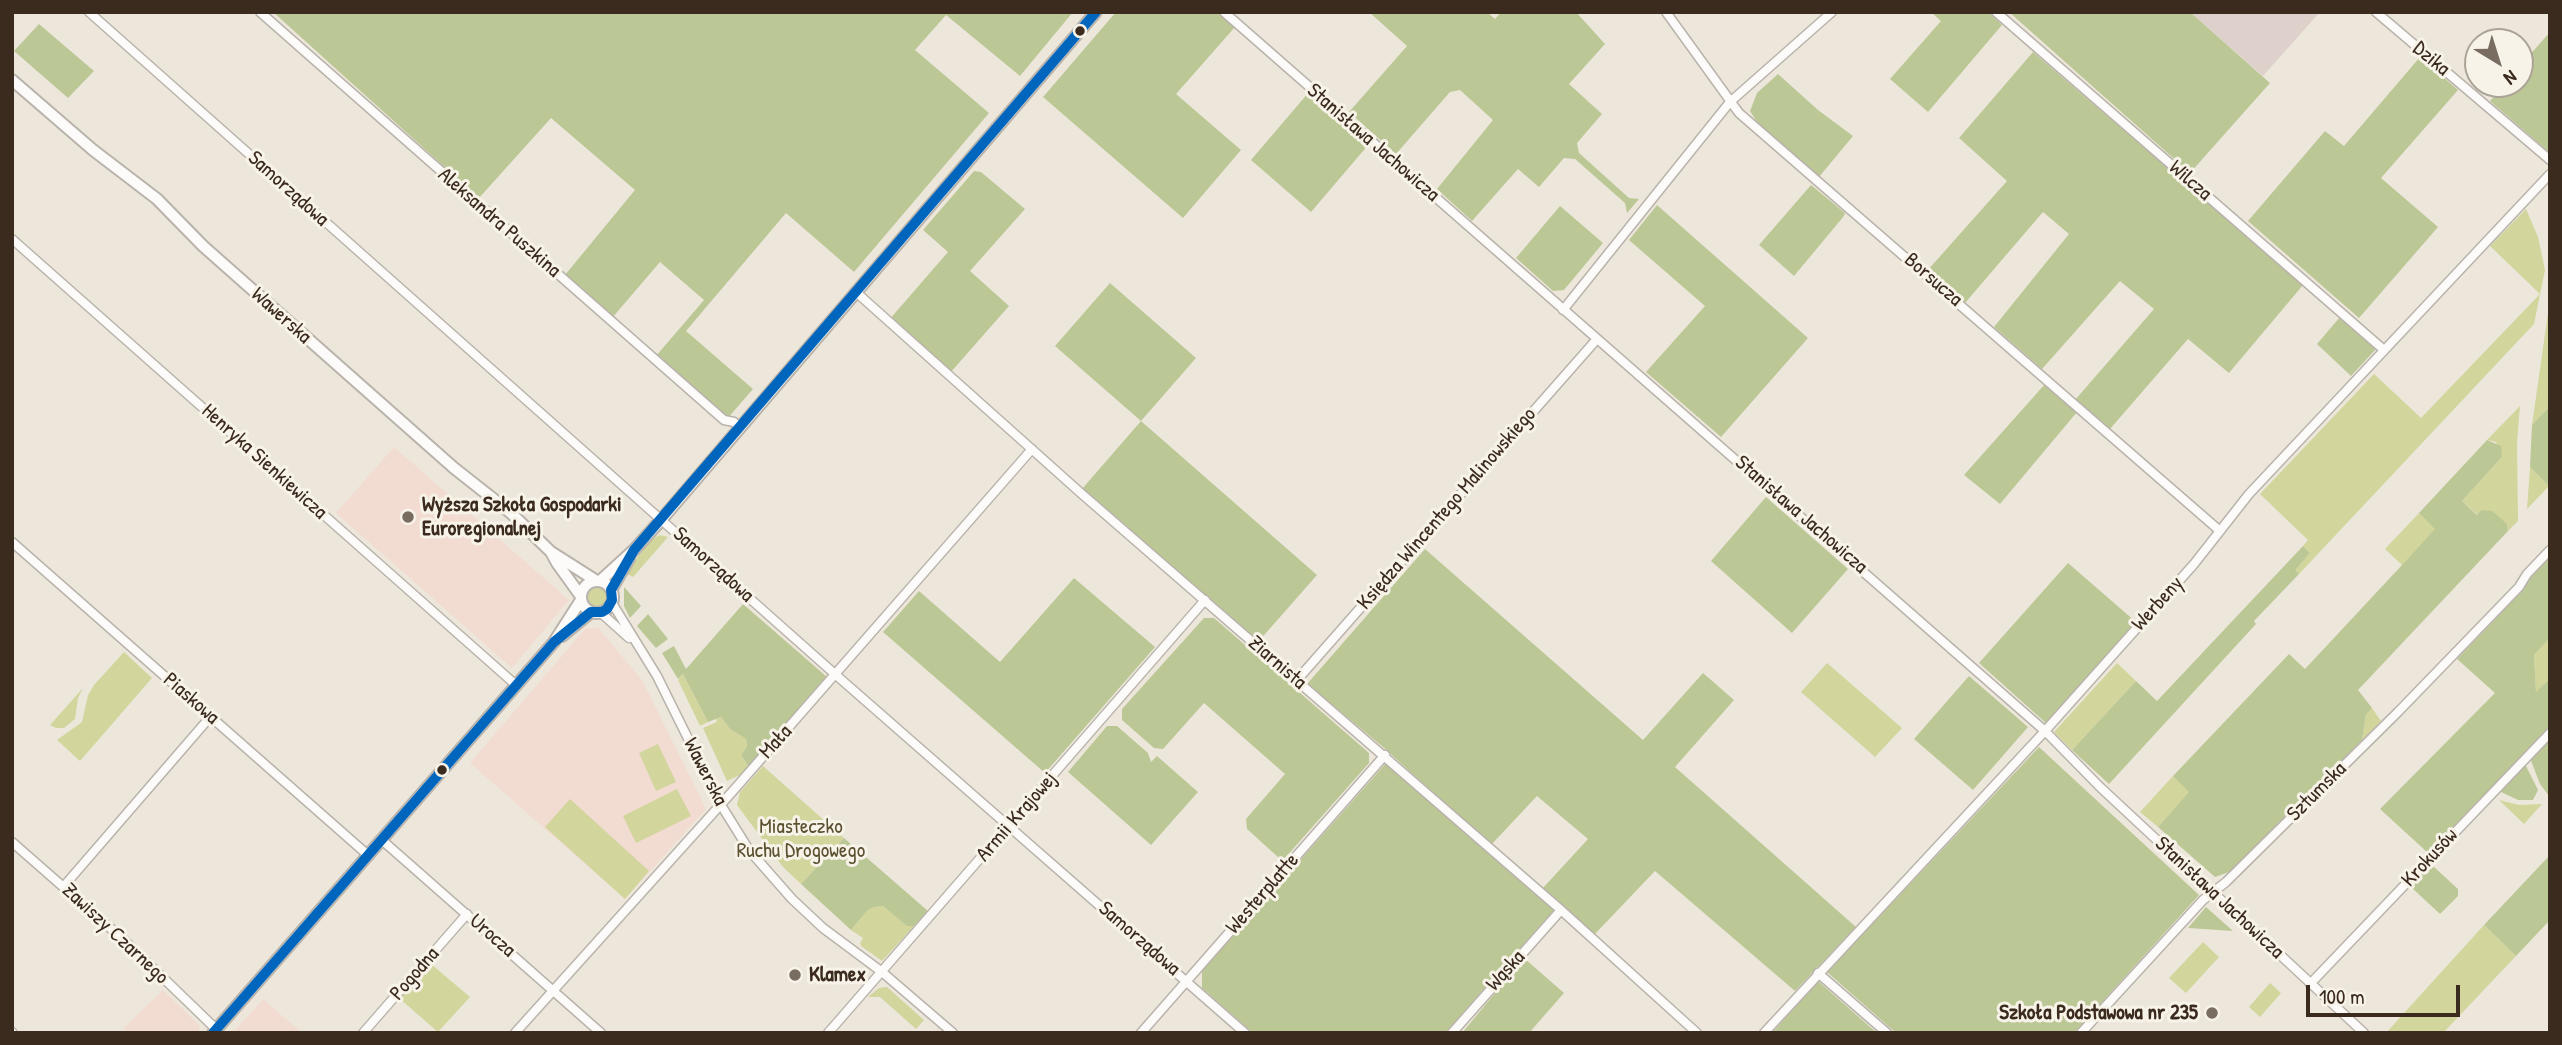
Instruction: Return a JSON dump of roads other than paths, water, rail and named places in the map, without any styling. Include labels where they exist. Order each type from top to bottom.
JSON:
[{"type":"street","name":"Samorządowa","points":[[89,12],[836,675],[1245,1033]]},
{"type":"street","name":"Aleksandra Puszkina","points":[[260,12],[724,420],[734,422],[740,428]]},
{"type":"street","points":[[214,1031],[383,841],[554,642],[585,585],[597,581],[634,551],[662,520],[1097,12]]},
{"type":"street","name":"Stanisława Jachowicza","points":[[1224,12],[2045,730],[2101,787],[2364,1033]]},
{"type":"street","name":"Borsucza","points":[[1666,12],[1739,113],[2220,531]]},
{"type":"street","points":[[1563,310],[1730,102],[1832,12]]},
{"type":"street","name":"Wilcza","points":[[1996,12],[2384,350]]},
{"type":"street","name":"Dzika","points":[[2376,12],[2550,160]]},
{"type":"street","name":"Wawerska","points":[[12,80],[93,150],[157,199],[227,268],[454,468],[511,513],[551,552],[597,581]]},
{"type":"street","name":"Werbeny","points":[[1764,1033],[2045,730],[2194,564],[2249,494],[2550,174]]},
{"type":"street","name":"Henryka Sienkiewicza","points":[[12,239],[516,685]]},
{"type":"street","name":"Ziarnista","points":[[857,293],[1561,910],[1697,1033]]},
{"type":"street","name":"Księdza Wincentego Malinowskiego","points":[[1297,680],[1597,339]]},
{"type":"street","name":"Mała","points":[[515,1033],[721,805],[1032,449]]},
{"type":"street","name":"Piaskowa","points":[[12,542],[369,856]]},
{"type":"street","name":"Sztumska","points":[[2081,1033],[2212,892],[2226,882],[2398,712],[2519,587],[2527,574],[2550,550]]},
{"type":"street","points":[[554,642],[612,603],[611,590],[634,551]]},
{"type":"street","name":"Wawerska","points":[[551,552],[580,597]]},
{"type":"street","points":[[597,581],[611,590]]},
{"type":"street","points":[[580,597],[583,605],[596,612]]},
{"type":"street","name":"Armii Krajowej","points":[[828,1033],[1205,600]]},
{"type":"street","name":"Wawerska","points":[[612,603],[657,676],[721,805],[749,850],[792,899],[823,928],[882,972],[953,1033]]},
{"type":"street","name":"Wawerska","points":[[596,612],[636,644]]},
{"type":"street","points":[[64,886],[211,716]]},
{"type":"street","name":"Krokusów","points":[[2309,984],[2550,733]]},
{"type":"street","name":"Westerplatte","points":[[1141,1033],[1385,755]]},
{"type":"street","name":"Urocza","points":[[383,841],[601,1033]]},
{"type":"street","name":"Zawiszy Czarnego","points":[[12,842],[125,941],[214,1031]]},
{"type":"street","name":"Wąska","points":[[1452,1033],[1561,910]]},
{"type":"street","name":"Pogodna","points":[[363,1033],[467,914]]},
{"type":"street","points":[[1818,973],[1888,1033]]},
{"type":"place","name":"Wyższa Szkoła Gospodarki Euroregionalnej","points":[[408,517]]},
{"type":"place","name":"Klamex","points":[[795,975]]},
{"type":"place","name":"Szkoła Podstawowa nr 235","points":[[2212,1013]]},
{"type":"park label","name":"Miasteczko Ruchu Drogowego","points":[[801,839]]}]
